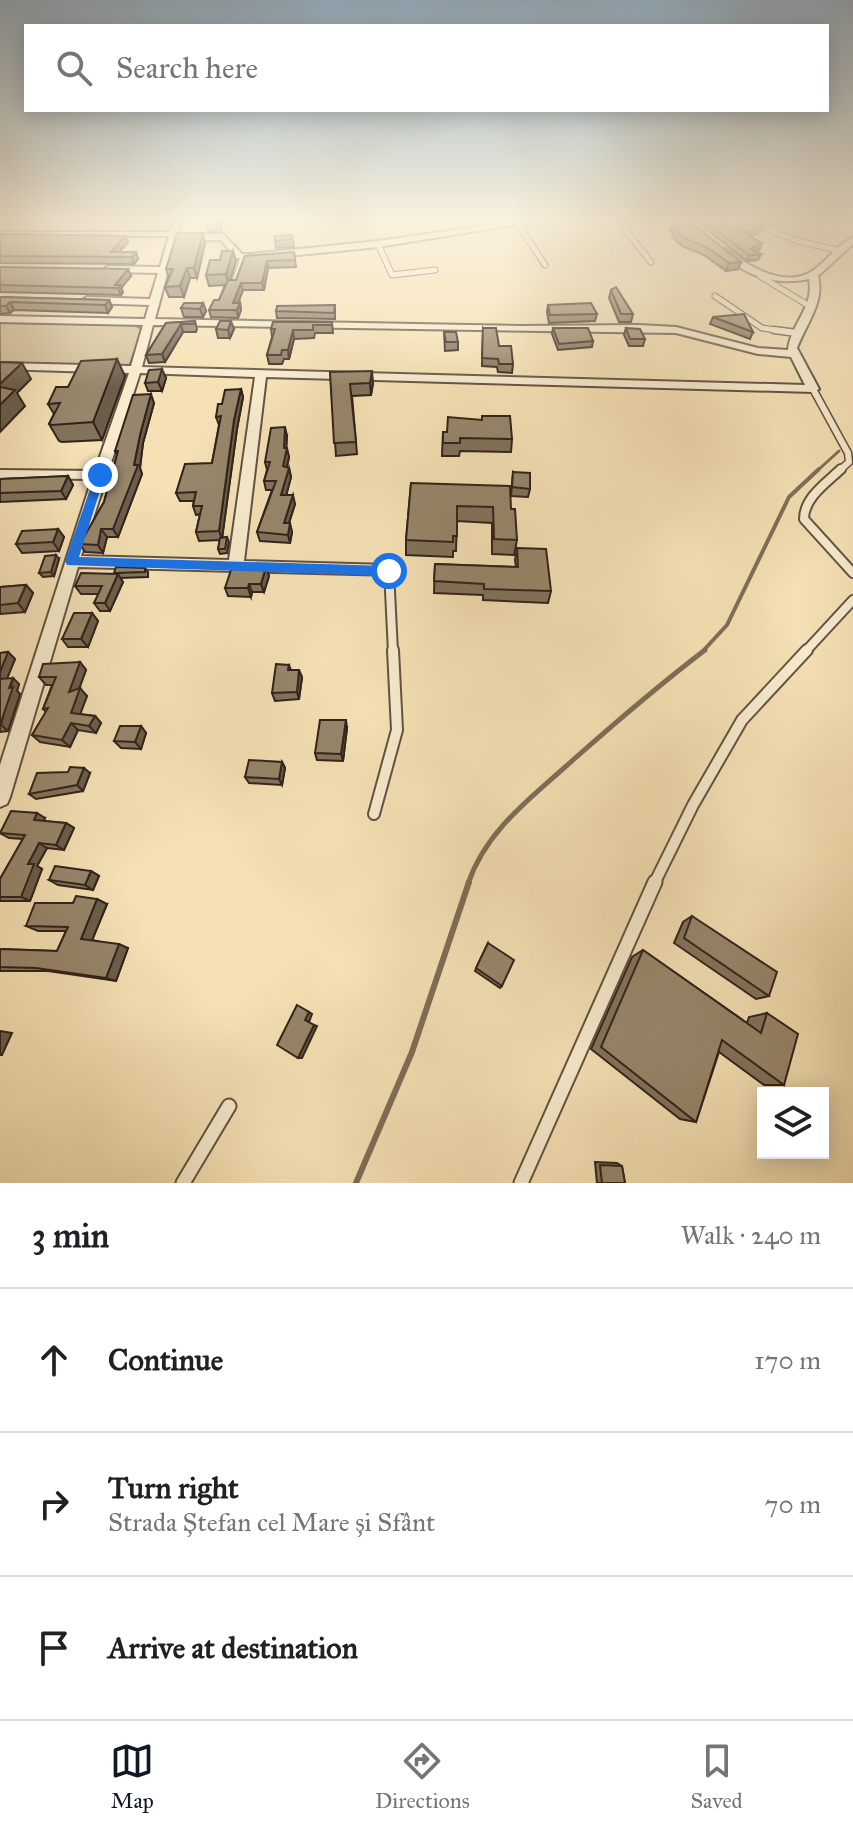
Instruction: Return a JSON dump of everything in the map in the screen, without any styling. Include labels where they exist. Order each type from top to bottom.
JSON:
[{"type":"street","points":[[0,797],[72,561],[135,371],[161,277]]},
{"type":"street","points":[[767,277],[794,277]]},
{"type":"street","points":[[0,366],[813,389],[792,348],[817,288],[814,277]]},
{"type":"street","points":[[77,300],[154,302]]},
{"type":"street","points":[[0,319],[639,328],[676,330],[758,351],[794,354]]},
{"type":"street","points":[[236,564],[261,375]]},
{"type":"street","points":[[0,474],[100,475]]},
{"type":"street","points":[[72,561],[389,571]]},
{"type":"lane","points":[[234,284],[236,277]]},
{"type":"lane","points":[[762,277],[811,307]]},
{"type":"lane","points":[[715,296],[762,328],[797,333]]},
{"type":"lane","points":[[813,389],[848,453],[849,462],[811,495],[802,512],[804,526],[853,573]]},
{"type":"lane","points":[[374,814],[397,730],[389,571]]},
{"type":"lane","points":[[521,1183],[643,907],[693,805],[742,720],[853,600]]},
{"type":"lane","points":[[183,1183],[229,1106]]},
{"type":"shaded area","points":[[0,323],[135,325],[142,330],[129,367],[0,362]]},
{"type":"building","points":[[0,277],[121,277],[115,285],[120,285],[118,288],[0,285]]},
{"type":"building","points":[[169,277],[183,277],[180,286],[165,287]]},
{"type":"building","points":[[237,277],[263,277],[262,283],[241,283],[233,303],[240,303],[237,310],[209,310],[214,300],[219,300],[228,280]]},
{"type":"building","points":[[616,287],[633,314],[621,314],[611,290]]},
{"type":"building","points":[[0,297],[109,300],[105,305],[10,302],[0,306]]},
{"type":"building","points":[[184,303],[203,303],[200,309],[181,308]]},
{"type":"building","points":[[591,303],[597,314],[550,315],[548,305]]},
{"type":"building","points":[[335,305],[334,313],[276,311],[277,306]]},
{"type":"building","points":[[744,314],[753,332],[713,317]]},
{"type":"building","points":[[195,321],[194,324],[181,324],[162,354],[146,355],[166,323]]},
{"type":"building","points":[[220,321],[231,321],[228,330],[216,329]]},
{"type":"building","points":[[273,322],[332,322],[332,325],[313,325],[313,330],[293,330],[288,350],[282,350],[281,355],[267,355],[275,329],[271,329]]},
{"type":"building","points":[[483,328],[496,328],[499,346],[511,346],[513,364],[499,364],[498,359],[482,358]]},
{"type":"building","points":[[553,328],[588,328],[593,341],[559,344]]},
{"type":"building","points":[[626,328],[640,329],[645,339],[630,339]]},
{"type":"building","points":[[444,332],[456,332],[458,342],[446,342]]},
{"type":"building","points":[[117,359],[93,422],[49,424],[60,403],[48,404],[56,387],[68,387],[81,361]]},
{"type":"building","points":[[0,362],[22,363],[0,384]]},
{"type":"building","points":[[162,369],[158,382],[145,383],[149,370]]},
{"type":"building","points":[[372,371],[370,383],[350,384],[356,442],[334,443],[330,372]]},
{"type":"building","points":[[0,387],[15,390],[0,405]]},
{"type":"building","points":[[241,389],[219,531],[196,532],[202,506],[193,506],[196,492],[176,493],[185,464],[212,463],[221,416],[216,417],[218,404],[222,404],[225,390]]},
{"type":"building","points":[[151,394],[134,465],[138,465],[113,529],[101,529],[98,545],[80,544],[104,502],[118,451],[115,451],[133,395]]},
{"type":"building","points":[[482,416],[510,416],[512,439],[460,438],[460,443],[443,443],[448,417],[482,420]]},
{"type":"building","points":[[285,427],[284,448],[287,448],[283,466],[289,468],[281,495],[293,495],[284,523],[290,523],[288,535],[257,532],[276,481],[264,481],[270,462],[265,462],[271,428]]},
{"type":"building","points":[[513,472],[530,473],[530,489],[512,487]]},
{"type":"building","points":[[68,476],[61,491],[0,493],[0,479]]},
{"type":"building","points":[[411,483],[510,486],[517,540],[494,539],[493,507],[457,506],[457,536],[453,536],[453,542],[406,540]]},
{"type":"building","points":[[58,529],[53,542],[16,544],[22,531]]},
{"type":"building","points":[[227,537],[225,549],[218,549],[220,538]]},
{"type":"building","points":[[517,548],[546,549],[551,591],[484,589],[484,584],[434,581],[435,564],[518,567]]},
{"type":"building","points":[[56,555],[51,572],[39,573],[45,556]]},
{"type":"building","points":[[116,567],[145,568],[145,572],[114,573]]},
{"type":"building","points":[[232,567],[266,567],[261,584],[249,584],[248,588],[225,588]]},
{"type":"building","points":[[81,573],[118,574],[105,603],[94,603],[102,586],[75,586]]},
{"type":"building","points":[[26,585],[18,603],[0,605],[0,587]]},
{"type":"building","points":[[74,613],[92,613],[81,639],[62,639]]},
{"type":"building","points":[[8,652],[0,672],[0,653]]},
{"type":"building","points":[[80,662],[69,692],[80,688],[71,713],[95,716],[89,726],[71,723],[62,740],[32,735],[48,708],[43,709],[56,677],[39,677],[43,664]]},
{"type":"building","points":[[276,664],[289,665],[288,670],[299,670],[297,692],[272,693]]},
{"type":"building","points":[[13,678],[9,688],[13,687],[0,725],[0,679]]},
{"type":"building","points":[[320,720],[346,720],[341,754],[315,753]]},
{"type":"building","points":[[120,726],[141,726],[135,742],[114,741]]},
{"type":"building","points":[[249,760],[282,762],[279,779],[245,777]]},
{"type":"building","points":[[70,767],[84,768],[77,785],[29,794],[37,773],[68,772]]},
{"type":"building","points":[[11,811],[37,813],[34,820],[66,823],[56,845],[39,843],[28,864],[34,864],[21,897],[0,897],[0,879],[25,835],[0,833]]},
{"type":"building","points":[[55,866],[91,871],[85,885],[49,880]]},
{"type":"building","points":[[76,896],[97,899],[81,939],[119,944],[106,978],[36,968],[0,967],[0,949],[57,951],[68,927],[26,926],[35,903],[73,903]]},
{"type":"building","points":[[692,916],[777,972],[769,996],[684,938]]},
{"type":"building","points":[[488,943],[514,960],[502,986],[476,968]]},
{"type":"building","points":[[643,950],[761,1033],[767,1013],[798,1034],[784,1085],[722,1040],[696,1122],[601,1047]]},
{"type":"building","points":[[297,1005],[309,1012],[305,1020],[314,1025],[298,1058],[277,1045]]},
{"type":"building","points":[[600,1165],[622,1166],[625,1183],[602,1183]]},
{"type":"waterway","points":[[817,471],[839,451]]},
{"type":"waterway","points":[[702,652],[727,625],[789,497],[819,469]]},
{"type":"waterway","points":[[468,884],[486,847],[512,816],[622,718],[705,650]]},
{"type":"waterway","points":[[356,1183],[412,1052],[469,882]]},
{"type":"route","points":[[100,475],[72,561],[389,571]]}]
